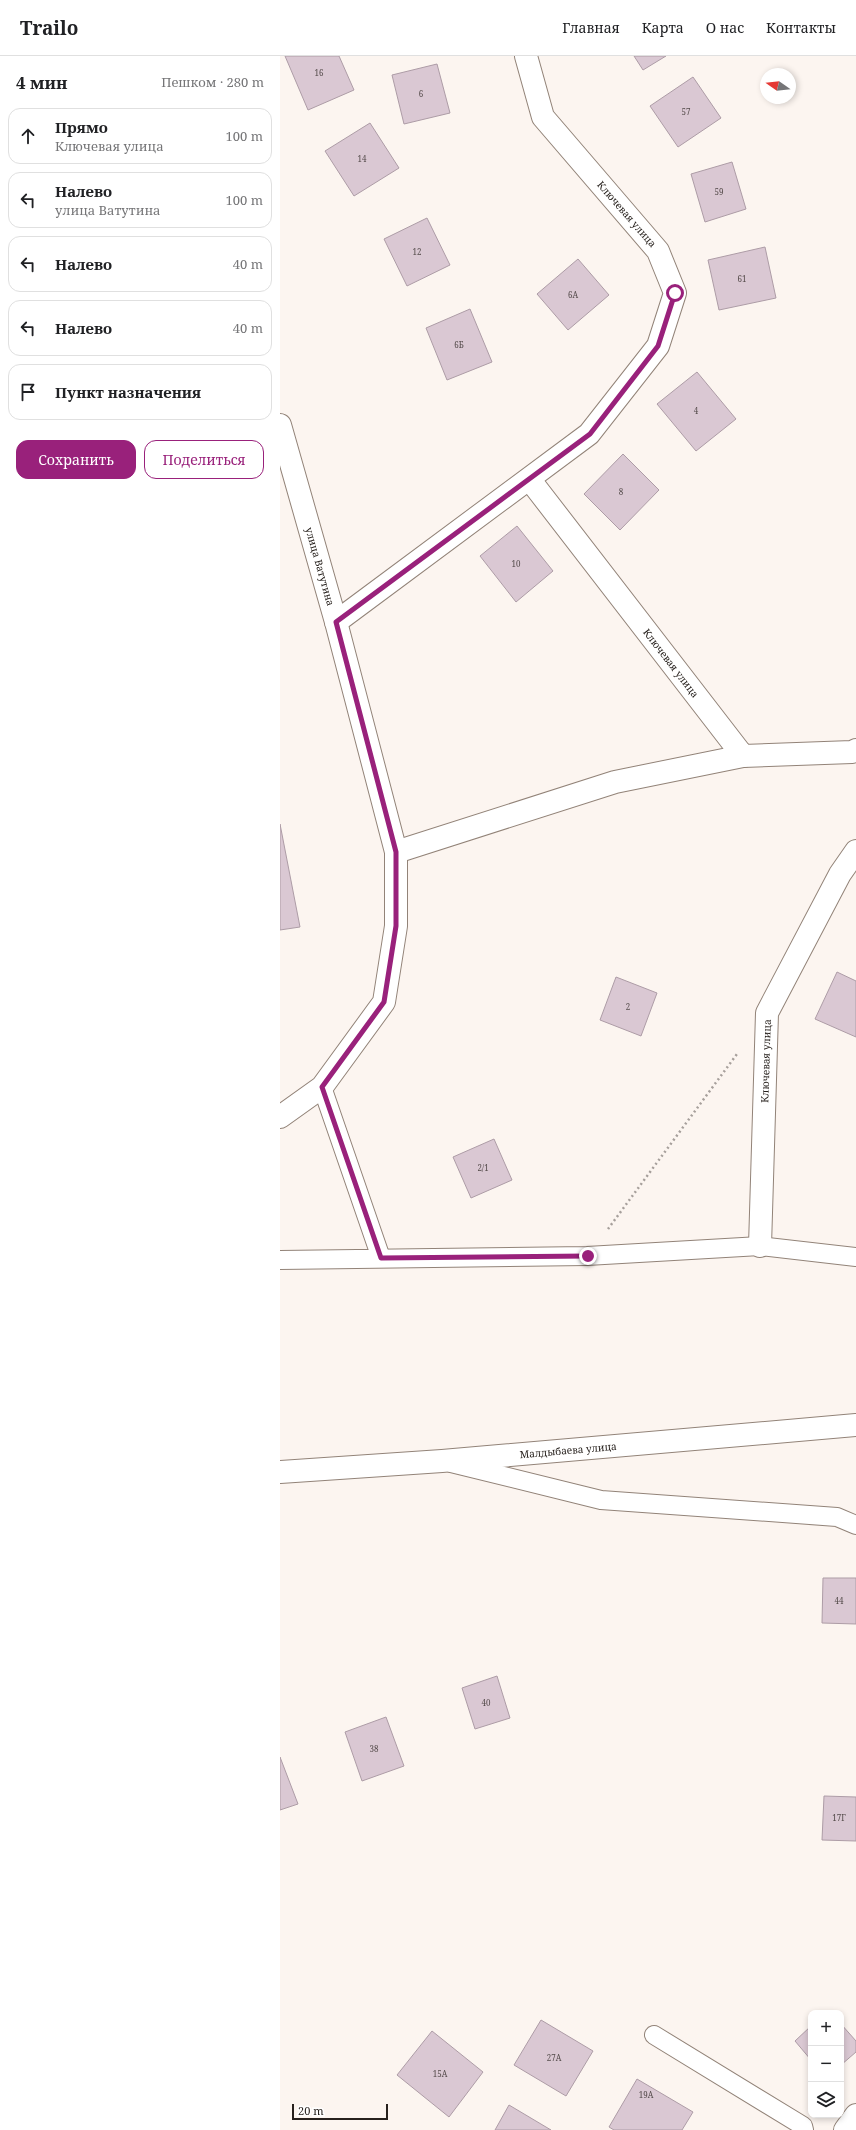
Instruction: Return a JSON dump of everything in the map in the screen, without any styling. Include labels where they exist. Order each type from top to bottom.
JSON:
[{"type":"street","name":"Ключевая улица","points":[[336,622],[530,480],[590,434],[658,346],[675,293],[658,251],[543,117],[526,56]]},
{"type":"street","name":"улица Ватутина","points":[[280,425],[336,622],[396,852],[396,926],[384,1002],[322,1087],[280,1116]]},
{"type":"street","name":"Ключевая улица","points":[[530,480],[743,756]]},
{"type":"street","points":[[396,852],[615,782],[743,756],[852,752],[856,750]]},
{"type":"street","name":"Ключевая улица","points":[[760,1246],[767,1013],[840,874],[856,851]]},
{"type":"street","name":"Малдыбаева улица","points":[[280,1472],[442,1461],[856,1425]]},
{"type":"street","points":[[845,2130],[856,2115]]},
{"type":"lane","points":[[322,1087],[381,1258]]},
{"type":"lane","points":[[280,1260],[588,1256],[760,1246],[856,1257]]},
{"type":"lane","points":[[442,1461],[601,1500],[837,1517],[856,1525]]},
{"type":"lane","points":[[654,2035],[803,2126],[804,2130]]},
{"type":"path","points":[[588,1256],[739,1052]]},
{"type":"building","points":[[285,56],[339,56],[354,90],[308,110]]},
{"type":"building","points":[[634,56],[666,56],[643,70]]},
{"type":"building","points":[[437,64],[450,113],[404,124],[392,75]]},
{"type":"building","points":[[693,77],[721,118],[678,147],[650,106]]},
{"type":"building","points":[[370,123],[399,168],[354,196],[325,151]]},
{"type":"building","points":[[732,162],[746,209],[705,222],[691,174]]},
{"type":"building","points":[[427,218],[450,265],[407,286],[384,239]]},
{"type":"building","points":[[765,247],[776,298],[719,310],[708,260]]},
{"type":"building","points":[[578,259],[609,295],[568,330],[537,294]]},
{"type":"building","points":[[470,309],[492,362],[447,380],[426,328]]},
{"type":"building","points":[[697,372],[736,419],[696,451],[657,404]]},
{"type":"building","points":[[623,454],[659,490],[620,530],[584,494]]},
{"type":"building","points":[[517,526],[553,571],[516,602],[480,556]]},
{"type":"building","points":[[280,824],[300,927],[280,930]]},
{"type":"building","points":[[837,972],[856,981],[856,1037],[815,1019]]},
{"type":"building","points":[[616,977],[657,993],[641,1036],[600,1020]]},
{"type":"building","points":[[494,1139],[512,1180],[471,1198],[453,1157]]},
{"type":"building","points":[[823,1578],[856,1578],[856,1624],[822,1623]]},
{"type":"building","points":[[497,1676],[510,1718],[475,1729],[462,1688]]},
{"type":"building","points":[[386,1717],[404,1766],[362,1781],[345,1732]]},
{"type":"building","points":[[280,1757],[298,1804],[280,1810]]},
{"type":"building","points":[[824,1796],[856,1797],[856,1841],[822,1840]]},
{"type":"building","points":[[541,2020],[593,2051],[566,2096],[514,2065]]},
{"type":"building","points":[[844,2027],[856,2041],[856,2052],[844,2062]]},
{"type":"building","points":[[808,2029],[808,2056],[795,2041]]},
{"type":"building","points":[[432,2031],[483,2072],[449,2117],[397,2075]]},
{"type":"building","points":[[637,2079],[693,2112],[682,2130],[614,2130],[609,2127]]},
{"type":"building","points":[[509,2105],[551,2130],[495,2130]]},
{"type":"route","points":[[588,1256],[381,1258],[322,1087],[384,1002],[396,926],[396,852],[336,622],[530,480],[590,434],[658,346],[675,293]]}]
